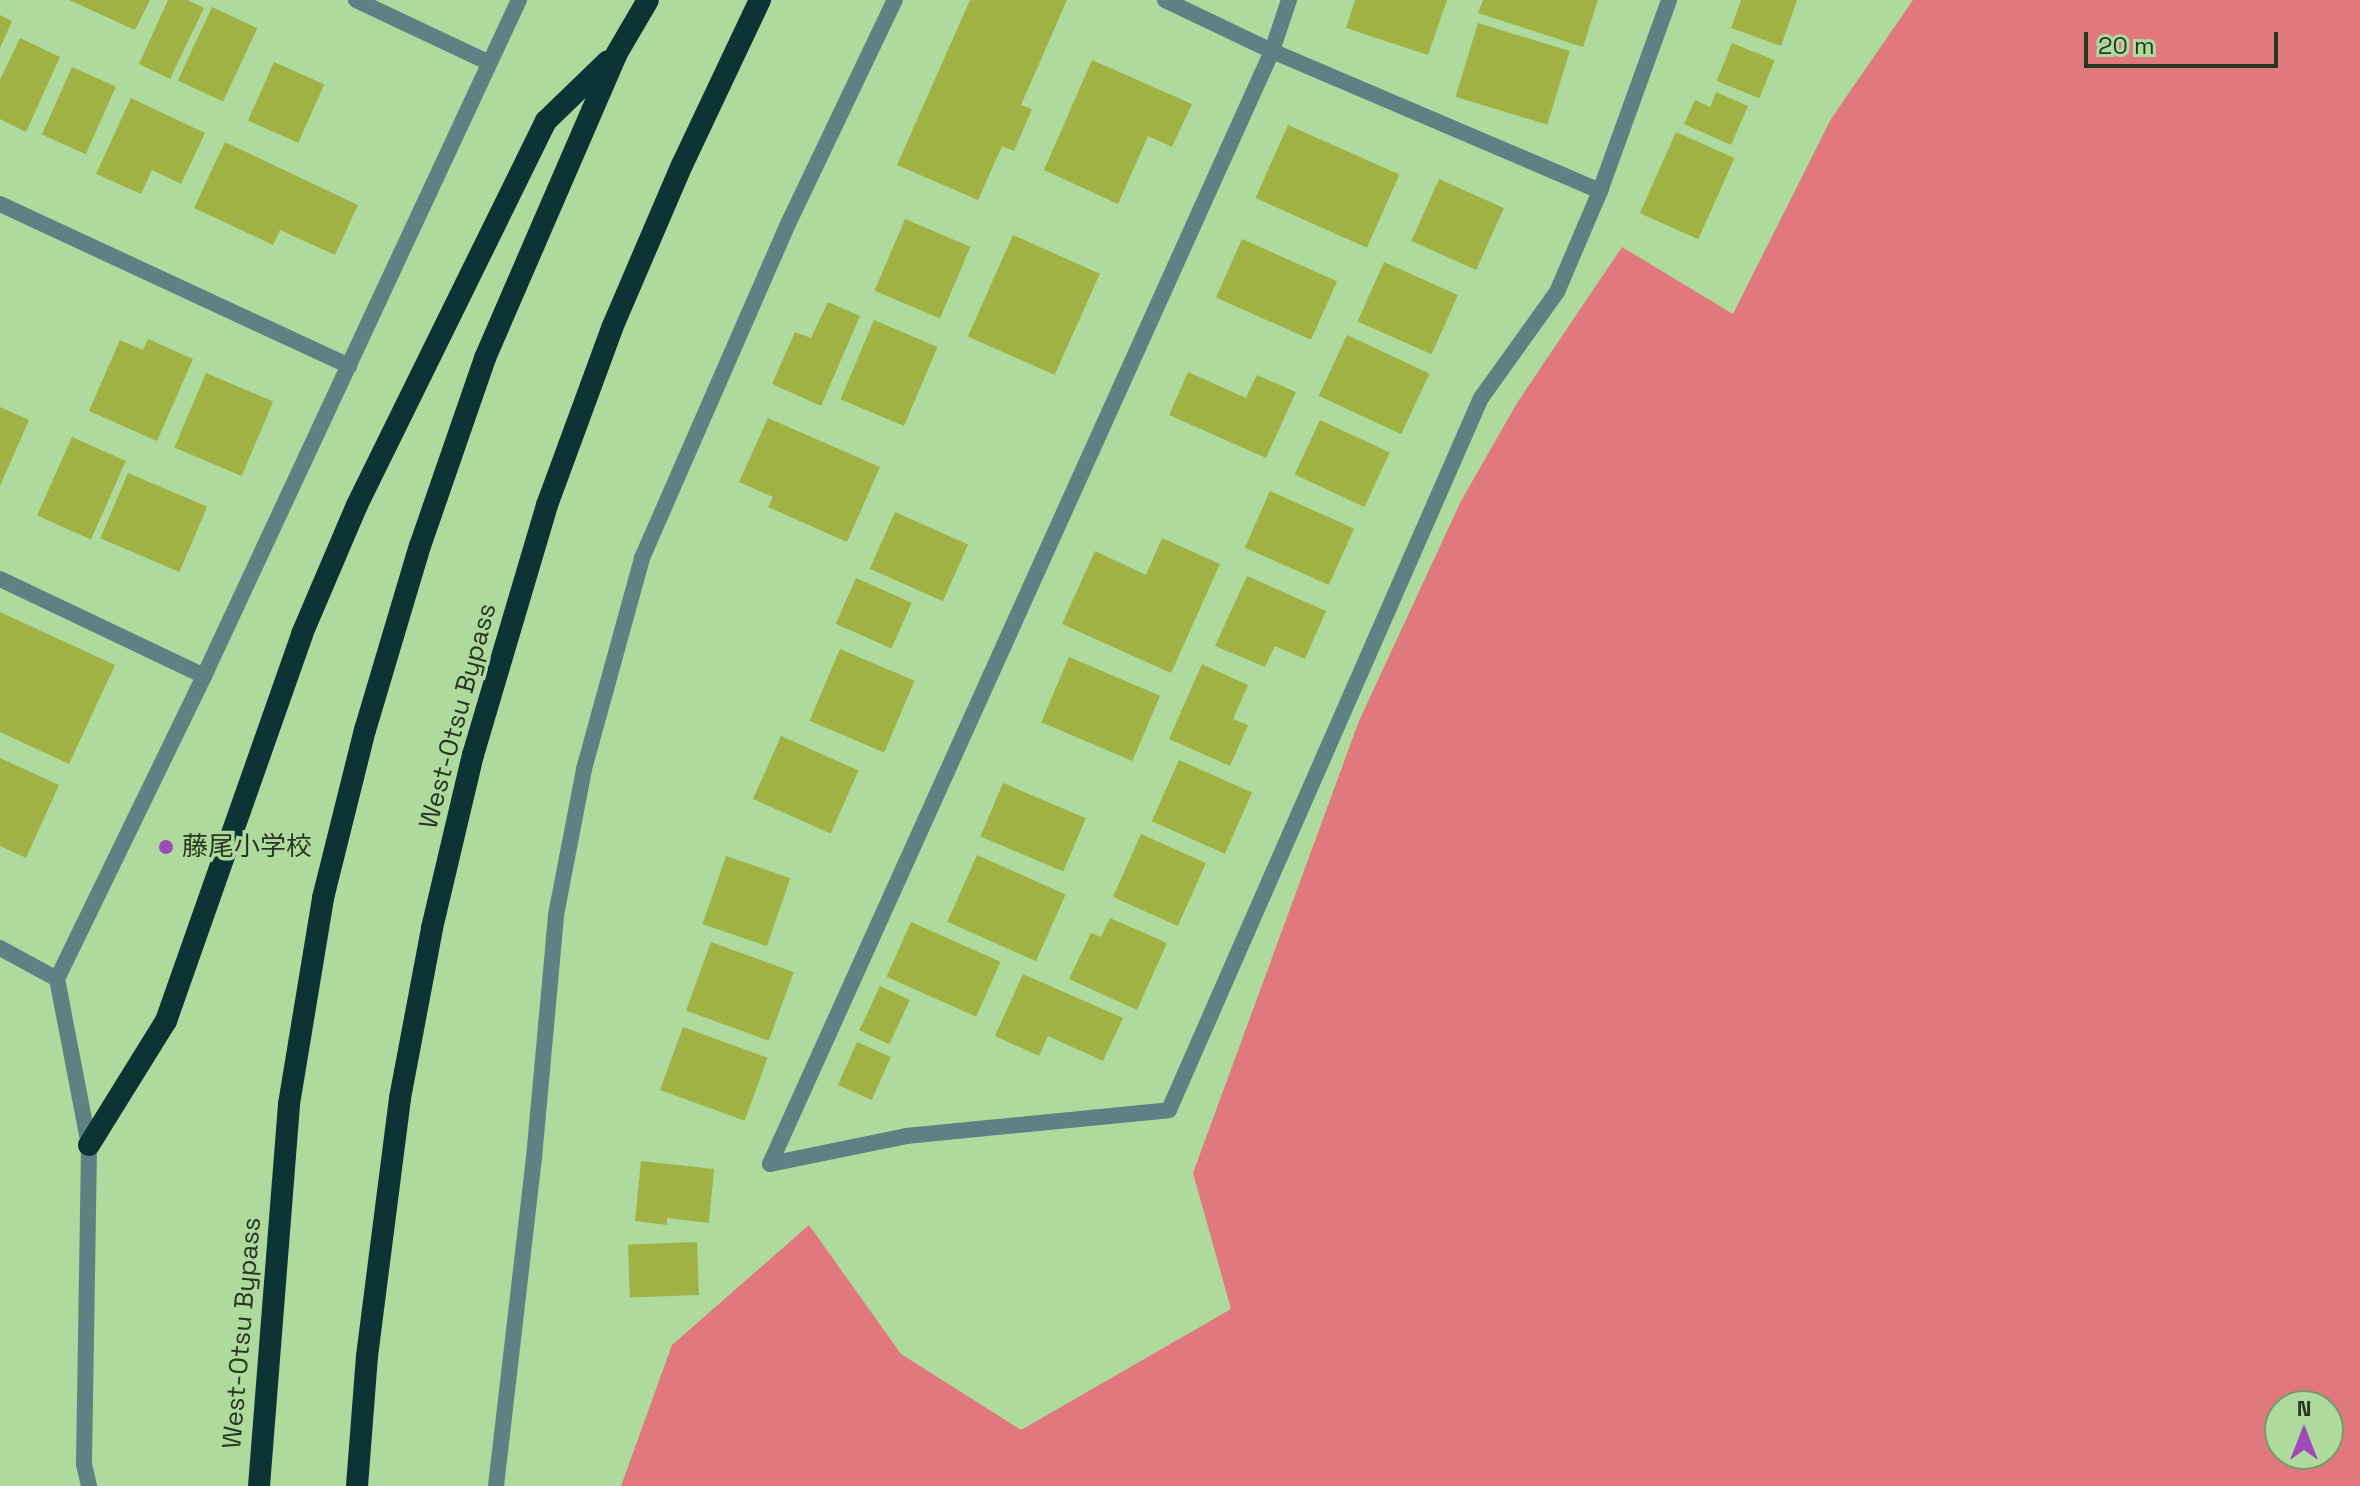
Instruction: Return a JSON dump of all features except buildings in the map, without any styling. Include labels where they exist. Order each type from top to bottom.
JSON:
[{"type":"highway","name":"West-Otsu Bypass","points":[[259,1486],[289,1104],[323,898],[365,730],[420,546],[485,358],[617,53],[648,0]]},
{"type":"highway","name":"West-Otsu Bypass","points":[[357,1486],[369,1341],[400,1098],[432,928],[473,755],[547,505],[612,328],[682,165],[760,0]]},
{"type":"highway","points":[[89,1145],[166,1021],[302,634],[357,505],[546,121],[617,53]]},
{"type":"street","points":[[356,0],[488,62]]},
{"type":"street","points":[[89,1486],[84,1464],[89,1145],[57,979],[204,676],[519,0]]},
{"type":"street","points":[[496,1486],[534,1158],[556,915],[584,769],[642,558],[787,226],[895,0]]},
{"type":"street","points":[[1165,0],[1272,51],[1600,191]]},
{"type":"street","points":[[1289,0],[1272,51],[770,1164],[906,1136],[1169,1110],[1481,398],[1557,292],[1600,191],[1669,0]]},
{"type":"street","points":[[0,204],[349,366]]},
{"type":"street","points":[[0,579],[204,676]]},
{"type":"street","points":[[0,948],[57,979]]},
{"type":"shaded area","points":[[1913,0],[2360,0],[2360,1486],[621,1486],[672,1345],[809,1225],[901,1354],[1021,1430],[1231,1309],[1193,1173],[1359,721],[1461,501],[1517,403],[1622,247],[1733,314],[1831,119]]},
{"type":"place","name":"藤尾小学校","points":[[166,847]]}]
